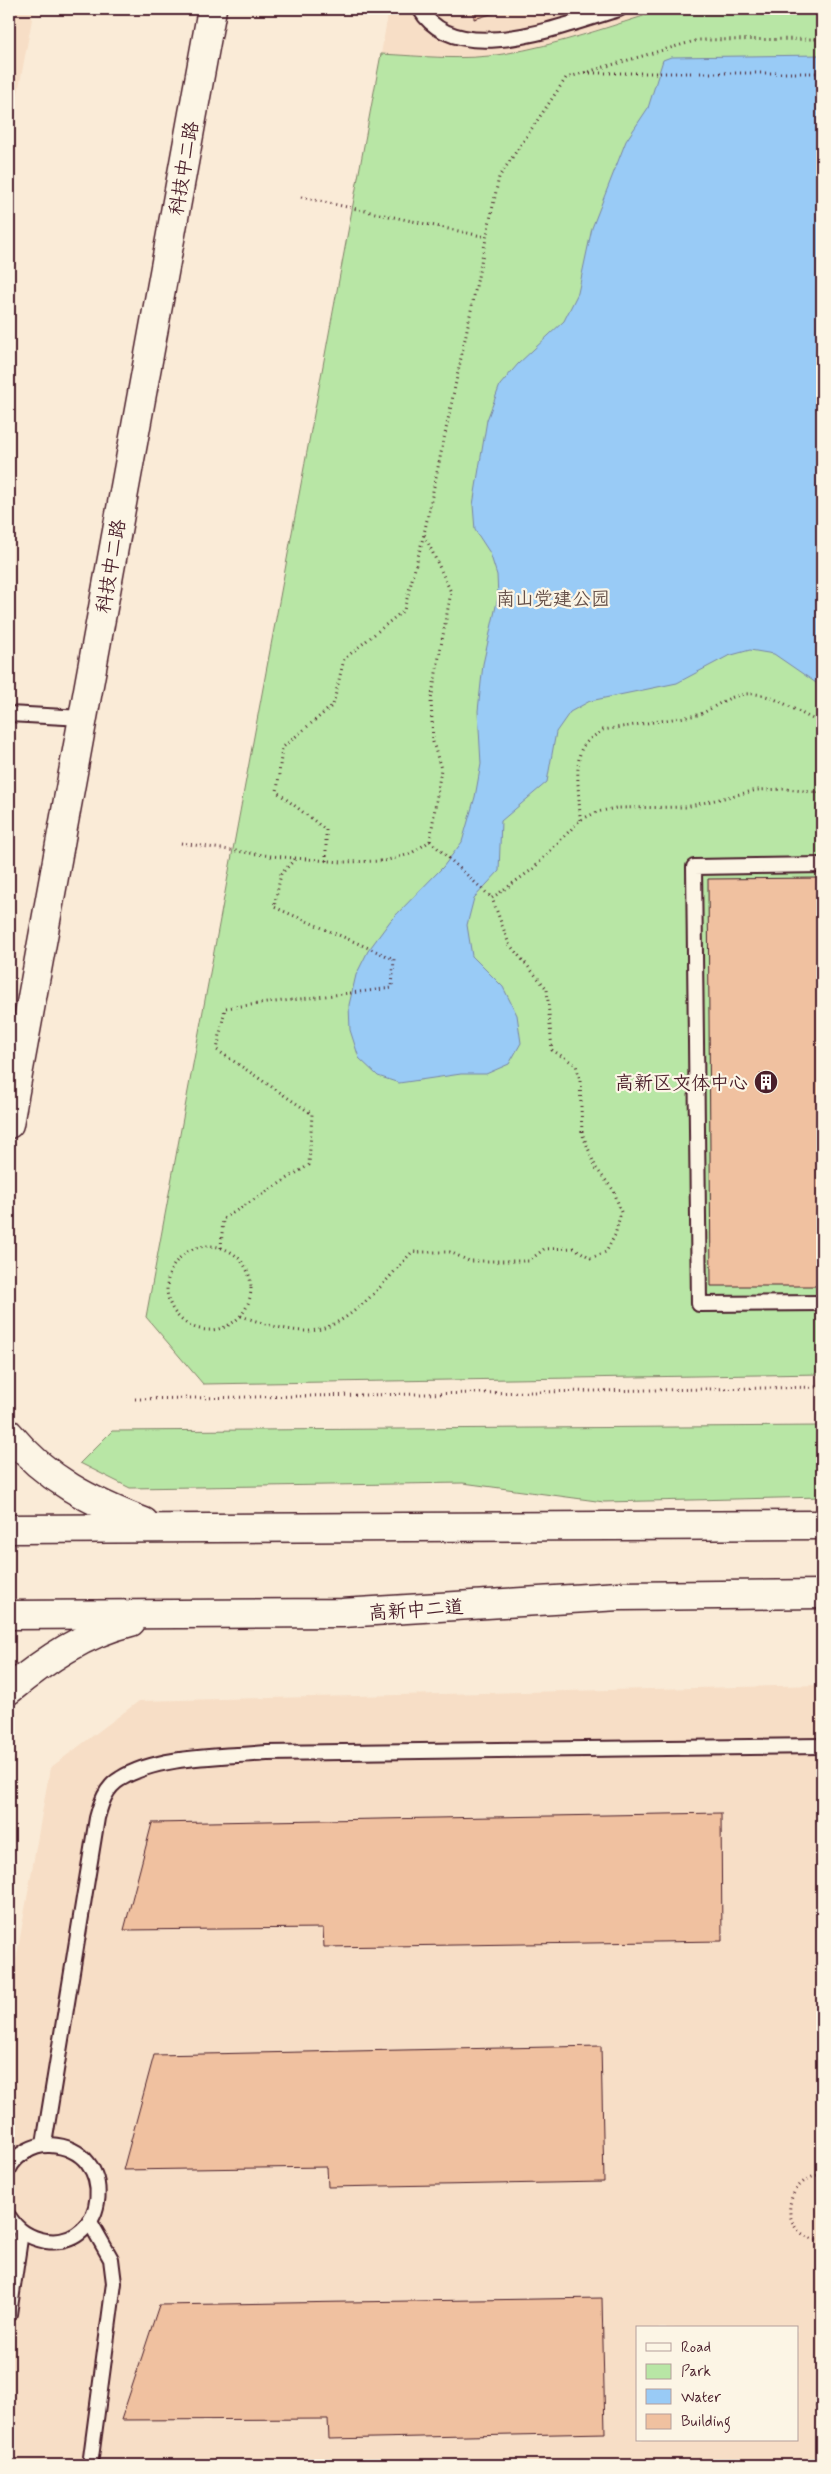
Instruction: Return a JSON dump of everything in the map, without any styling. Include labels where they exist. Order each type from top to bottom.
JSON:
[{"type":"main road","name":"科技中二路","points":[[9,1124],[212,9]]},
{"type":"main road","points":[[9,1434],[26,1455],[60,1483],[105,1507],[157,1527]]},
{"type":"main road","points":[[9,1529],[822,1525]]},
{"type":"main road","name":"高新中二道","points":[[9,1615],[342,1614],[619,1596],[822,1594]]},
{"type":"main road","points":[[9,1690],[71,1645],[112,1626],[160,1615]]},
{"type":"lane","points":[[420,9],[437,29],[452,36],[489,39],[532,33],[619,9]]},
{"type":"lane","points":[[9,714],[83,718]]},
{"type":"lane","points":[[822,865],[694,867],[699,1304],[822,1303]]},
{"type":"lane","points":[[44,2144],[96,1818],[104,1796],[118,1779],[142,1769],[177,1761],[267,1753],[822,1746]]},
{"type":"lane","points":[[9,2168],[12,2163],[28,2150],[44,2144],[64,2146],[86,2159],[95,2173],[99,2191],[98,2206],[90,2222],[68,2239],[53,2242],[36,2239],[21,2232],[9,2217]]},
{"type":"lane","points":[[90,2222],[111,2259],[114,2284],[90,2465]]},
{"type":"lane","points":[[9,2314],[21,2232]]},
{"type":"path","points":[[326,861],[326,830],[277,792],[282,748],[333,705],[344,658],[404,610],[424,534],[499,177],[566,78],[698,40],[822,39]]},
{"type":"path","points":[[581,73],[659,75],[822,74]]},
{"type":"path","points":[[301,197],[486,237]]},
{"type":"path","points":[[181,843],[326,861],[384,862],[410,854],[430,841],[441,770],[434,742],[431,700],[451,592],[424,534]]},
{"type":"path","points":[[580,820],[579,764],[582,748],[592,736],[603,730],[698,715],[735,696],[752,692],[769,695],[822,722]]},
{"type":"path","points":[[815,792],[822,787]]},
{"type":"path","points":[[492,898],[533,868],[580,820],[597,812],[616,808],[703,805],[757,790],[822,793]]},
{"type":"path","points":[[241,1316],[278,1329],[306,1332],[343,1321],[369,1298],[412,1252],[450,1252],[469,1261],[529,1261],[544,1249],[574,1248],[591,1258],[606,1252],[615,1235],[621,1212],[614,1191],[596,1168],[582,1133],[580,1080],[576,1065],[552,1050],[547,990],[509,944],[492,898],[430,841]]},
{"type":"path","points":[[221,1248],[222,1219],[308,1165],[312,1114],[217,1050],[225,1008],[392,988],[394,959],[274,908],[281,874],[296,858]]},
{"type":"path","points":[[221,1248],[234,1254],[243,1264],[250,1277],[251,1290],[248,1304],[241,1316],[230,1324],[216,1329],[203,1330],[190,1325],[179,1317],[171,1306],[167,1293],[168,1279],[173,1267],[182,1256],[194,1249],[221,1248]]},
{"type":"path","points":[[135,1399],[822,1387]]},
{"type":"path","points":[[822,2174],[811,2176],[802,2182],[790,2199],[790,2210],[798,2230],[806,2236],[822,2240]]},
{"type":"path","points":[[822,2386],[816,2404],[822,2422]]},
{"type":"shaded area","points":[[9,9],[34,9],[9,140]]},
{"type":"shaded area","points":[[389,9],[666,9],[546,45],[502,55],[464,58],[381,54]]},
{"type":"shaded area","points":[[822,1685],[822,2465],[9,2465],[9,2000],[50,1768],[139,1701]]},
{"type":"green space","name":"南山党建公园","points":[[666,9],[822,9],[822,1374],[203,1384],[146,1317],[381,54],[458,58],[503,54],[565,40]]},
{"type":"green space","points":[[822,1426],[822,1497],[604,1502],[463,1483],[130,1488],[80,1463],[112,1431]]},
{"type":"water","points":[[822,55],[822,687],[774,654],[750,650],[728,656],[677,683],[590,701],[570,712],[556,732],[547,782],[501,821],[499,871],[474,898],[467,925],[472,956],[503,987],[517,1015],[521,1043],[509,1064],[486,1074],[461,1074],[399,1083],[378,1076],[359,1058],[350,1030],[349,1005],[356,975],[368,951],[391,920],[443,867],[462,842],[475,797],[481,764],[478,711],[483,664],[498,597],[497,575],[490,553],[475,530],[473,505],[487,420],[500,385],[518,364],[564,321],[578,293],[592,228],[626,141],[648,108],[663,60],[671,57]]},
{"type":"building","points":[[474,9],[508,9],[474,19]]},
{"type":"building","name":"高新区文体中心","points":[[822,878],[822,1286],[711,1286],[708,879]]},
{"type":"building","points":[[721,1813],[722,1941],[324,1947],[323,1928],[124,1930],[152,1823]]},
{"type":"building","points":[[601,2046],[604,2182],[328,2187],[327,2167],[123,2170],[154,2055]]},
{"type":"building","points":[[602,2298],[605,2433],[329,2439],[328,2419],[121,2420],[159,2305]]},
{"type":"place","name":"高新区文体中心","points":[[766,1082]]}]
